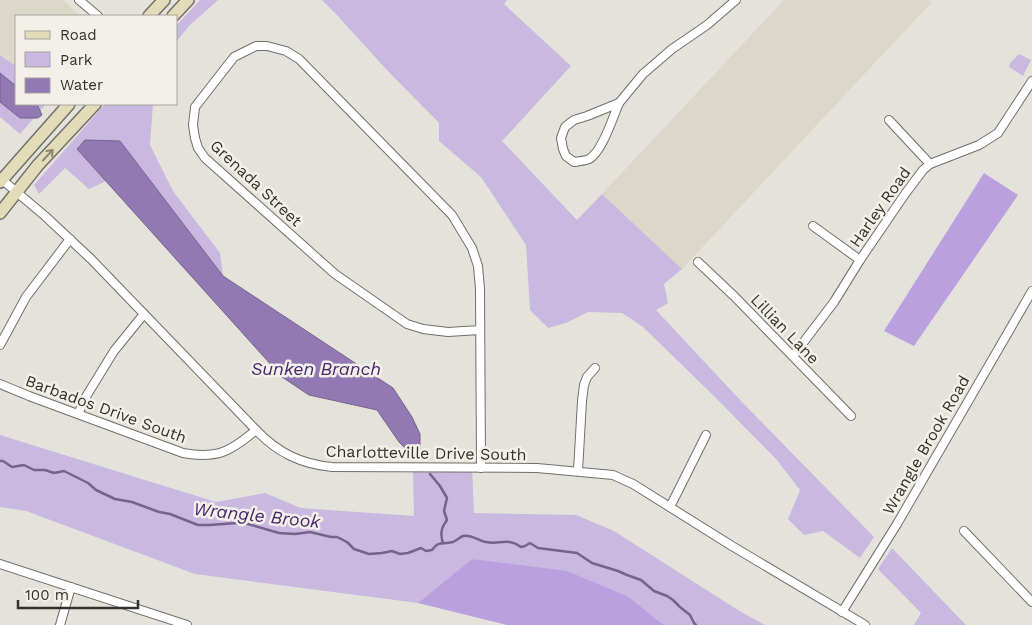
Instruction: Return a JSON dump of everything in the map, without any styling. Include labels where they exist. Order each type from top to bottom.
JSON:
[{"type":"main road","points":[[149,15],[164,0]]},
{"type":"main road","points":[[174,15],[188,0]]},
{"type":"main road","points":[[1,179],[68,105]]},
{"type":"main road","points":[[0,213],[38,165],[94,105]]},
{"type":"street","points":[[80,0],[97,15]]},
{"type":"street","points":[[618,103],[574,120],[565,127],[561,138],[566,156],[574,162],[592,158],[601,146],[618,103],[643,74],[672,49],[707,25],[736,0]]},
{"type":"street","name":"Grenada Street","points":[[480,330],[448,332],[424,329],[407,324],[335,274],[205,158],[198,148],[195,138],[193,125],[195,107],[234,57],[256,46],[267,46],[286,51],[299,59],[452,214],[472,248],[478,266],[480,289],[481,468]]},
{"type":"street","name":"Harley Road","points":[[793,356],[834,302],[860,260],[923,170],[930,164],[979,145],[998,133],[1032,81]]},
{"type":"street","points":[[889,120],[930,164]]},
{"type":"street","name":"Charlotteville Drive South","points":[[1,179],[45,216],[91,259],[256,430],[268,442],[284,453],[317,466],[538,468],[613,475],[633,484],[732,546],[865,625]]},
{"type":"street","points":[[813,226],[860,260]]},
{"type":"street","points":[[0,345],[26,297],[70,239]]},
{"type":"street","name":"Lillian Lane","points":[[698,262],[852,416]]},
{"type":"street","name":"Wrangle Brook Road","points":[[842,612],[897,524],[1032,291]]},
{"type":"street","points":[[78,414],[87,395],[114,351],[144,314]]},
{"type":"street","points":[[578,471],[584,384],[595,368]]},
{"type":"street","name":"Barbados Drive South","points":[[0,384],[183,453],[215,455],[240,444],[256,430]]},
{"type":"street","points":[[670,507],[706,435]]},
{"type":"street","points":[[964,531],[1032,600]]},
{"type":"street","points":[[0,564],[71,587],[162,621],[187,625]]},
{"type":"street","points":[[60,625],[71,587]]},
{"type":"shaded area","points":[[0,0],[63,0],[79,15],[15,15],[15,65],[0,54]]},
{"type":"shaded area","points":[[784,0],[928,0],[931,3],[682,269],[602,194]]},
{"type":"shaded area","points":[[984,173],[1018,195],[914,346],[884,331]]},
{"type":"shaded area","points":[[472,559],[567,571],[629,597],[664,625],[507,625],[418,603]]},
{"type":"green space","points":[[200,0],[218,0],[189,26],[178,40],[178,24]]},
{"type":"green space","points":[[322,0],[507,0],[504,4],[571,66],[502,141],[577,220],[602,194],[682,269],[664,284],[668,303],[656,310],[742,402],[874,537],[860,558],[823,531],[804,535],[788,519],[800,490],[776,459],[643,327],[622,313],[588,312],[566,323],[548,328],[530,310],[526,245],[481,177],[439,141],[439,123]]},
{"type":"green space","points":[[1019,54],[1031,60],[1023,76],[1009,67],[1010,63]]},
{"type":"green space","points":[[0,55],[15,65],[15,105],[45,105],[20,134],[0,117]]},
{"type":"green space","points":[[104,105],[153,105],[150,145],[173,191],[220,253],[223,276],[120,141],[77,149],[106,181],[89,189],[65,168],[39,194],[34,185]]},
{"type":"green space","points":[[0,435],[216,502],[265,493],[301,508],[414,516],[413,468],[472,468],[474,513],[576,515],[614,531],[741,612],[765,625],[664,625],[629,597],[473,559],[418,603],[195,574],[26,511],[0,507]]},
{"type":"green space","points":[[892,548],[966,625],[914,625],[921,613],[878,569]]},
{"type":"water","points":[[0,73],[15,85],[15,105],[37,105],[42,115],[38,118],[20,118],[0,102]]},
{"type":"water","name":"Sunken Branch","points":[[85,140],[120,141],[223,276],[393,388],[412,417],[420,434],[420,456],[412,455],[399,442],[377,410],[309,395],[282,377],[77,149]]},
{"type":"waterway","name":"Wrangle Brook","points":[[0,461],[12,467],[24,465],[34,470],[45,470],[54,473],[64,471],[115,499],[132,502],[198,525],[236,523],[248,524],[279,533],[295,534],[310,532],[337,537],[347,542],[354,549],[369,554],[392,551],[400,554],[421,548],[426,551],[432,550],[439,544],[453,542],[466,536],[486,542],[512,542],[521,547],[530,543],[538,548],[577,553],[592,563],[641,580],[654,591],[673,600],[690,615],[696,625]]},
{"type":"waterway","name":"Sunken Branch","points":[[430,474],[447,498],[444,511],[447,520],[441,534],[443,543]]}]
